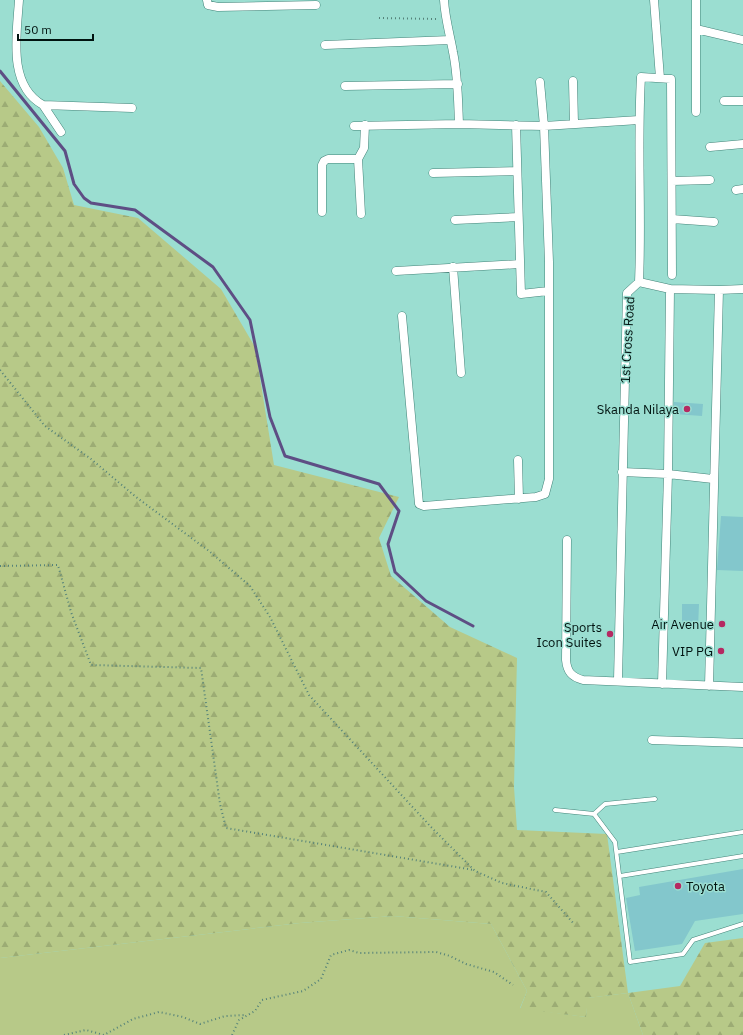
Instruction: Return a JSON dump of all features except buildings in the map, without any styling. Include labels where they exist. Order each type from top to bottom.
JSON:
[{"type":"street","points":[[19,0],[16,46],[19,71],[23,84],[30,94],[43,105],[61,132]]},
{"type":"street","points":[[206,0],[208,5],[218,7],[316,5]]},
{"type":"street","points":[[444,0],[445,19],[458,84],[459,124]]},
{"type":"street","points":[[654,0],[660,78],[672,79],[672,275]]},
{"type":"street","points":[[696,0],[696,112]]},
{"type":"street","points":[[696,28],[743,40]]},
{"type":"street","points":[[325,45],[450,40]]},
{"type":"street","name":"1st Cross Road","points":[[618,680],[627,293],[639,282],[641,234],[639,120],[641,77],[660,78]]},
{"type":"street","points":[[573,81],[574,124]]},
{"type":"street","points":[[402,316],[419,504],[424,506],[536,498],[545,494],[548,488],[548,291],[544,126],[540,82]]},
{"type":"street","points":[[345,86],[458,84]]},
{"type":"street","points":[[724,101],[743,101]]},
{"type":"street","points":[[43,105],[132,108]]},
{"type":"street","points":[[354,126],[459,124],[544,126],[639,120]]},
{"type":"street","points":[[361,214],[358,159],[364,148],[365,125]]},
{"type":"street","points":[[516,125],[520,294],[548,291]]},
{"type":"street","points":[[710,147],[743,144]]},
{"type":"street","points":[[322,212],[322,165],[324,161],[328,159],[358,159]]},
{"type":"street","points":[[432,173],[517,171]]},
{"type":"street","points":[[672,181],[710,180]]},
{"type":"street","points":[[456,220],[518,218]]},
{"type":"street","points":[[672,219],[714,222]]},
{"type":"street","points":[[396,271],[520,264]]},
{"type":"street","points":[[453,267],[461,373]]},
{"type":"street","points":[[639,282],[670,289],[743,289]]},
{"type":"street","points":[[662,684],[668,474],[670,289]]},
{"type":"street","points":[[709,686],[713,479],[719,290]]},
{"type":"street","points":[[518,460],[519,499]]},
{"type":"street","points":[[622,472],[668,474],[713,479]]},
{"type":"street","points":[[567,540],[566,666],[569,673],[579,679],[743,688]]},
{"type":"street","points":[[652,740],[743,743]]},
{"type":"lane","points":[[594,814],[605,804],[655,799]]},
{"type":"lane","points":[[555,810],[594,814],[615,842],[630,962],[683,954],[693,940],[743,924]]},
{"type":"lane","points":[[617,852],[743,832]]},
{"type":"lane","points":[[620,876],[743,856]]},
{"type":"path","points":[[379,18],[445,19]]},
{"type":"path","points":[[0,370],[45,426],[91,459],[136,497],[209,551],[250,586],[270,617],[309,695],[431,827],[475,871]]},
{"type":"path","points":[[0,566],[58,565],[71,612],[91,665],[201,668],[220,804],[226,828],[475,871],[502,883],[546,892],[574,924]]},
{"type":"path","points":[[232,1035],[239,1020],[255,1011],[262,1000],[303,991],[321,979],[331,955],[349,950],[359,953],[436,952],[450,956],[466,964],[494,972],[513,985]]},
{"type":"path","points":[[64,1035],[86,1030],[104,1035],[133,1019],[159,1012],[183,1017],[200,1024],[225,1016],[247,1015]]},
{"type":"green space","points":[[0,81],[39,127],[63,168],[74,205],[138,218],[221,289],[255,347],[274,465],[399,497],[379,538],[391,576],[450,627],[517,658],[514,787],[517,830],[607,834],[628,993],[588,998],[586,1017],[520,1009],[527,991],[491,924],[393,916],[300,923],[0,958]]},
{"type":"green space","points":[[393,916],[491,924],[527,991],[520,1008],[586,1017],[587,998],[628,993],[643,1035],[0,1035],[0,958],[300,923]]},
{"type":"green space","points":[[743,938],[743,1035],[643,1035],[628,993],[680,986],[705,943]]},
{"type":"waterway","points":[[0,71],[65,151],[74,184],[84,198],[91,203],[135,210],[213,267],[250,320],[270,417],[285,456],[379,484],[399,511],[388,544],[395,572],[426,601],[473,626]]},
{"type":"place","name":"Skanda Nilaya","points":[[687,409]]},
{"type":"place","name":"Air Avenue","points":[[722,624]]},
{"type":"place","name":"Sports Icon Suites","points":[[610,634]]},
{"type":"place","name":"VIP PG","points":[[721,651]]},
{"type":"place","name":"Toyota","points":[[678,886]]}]
